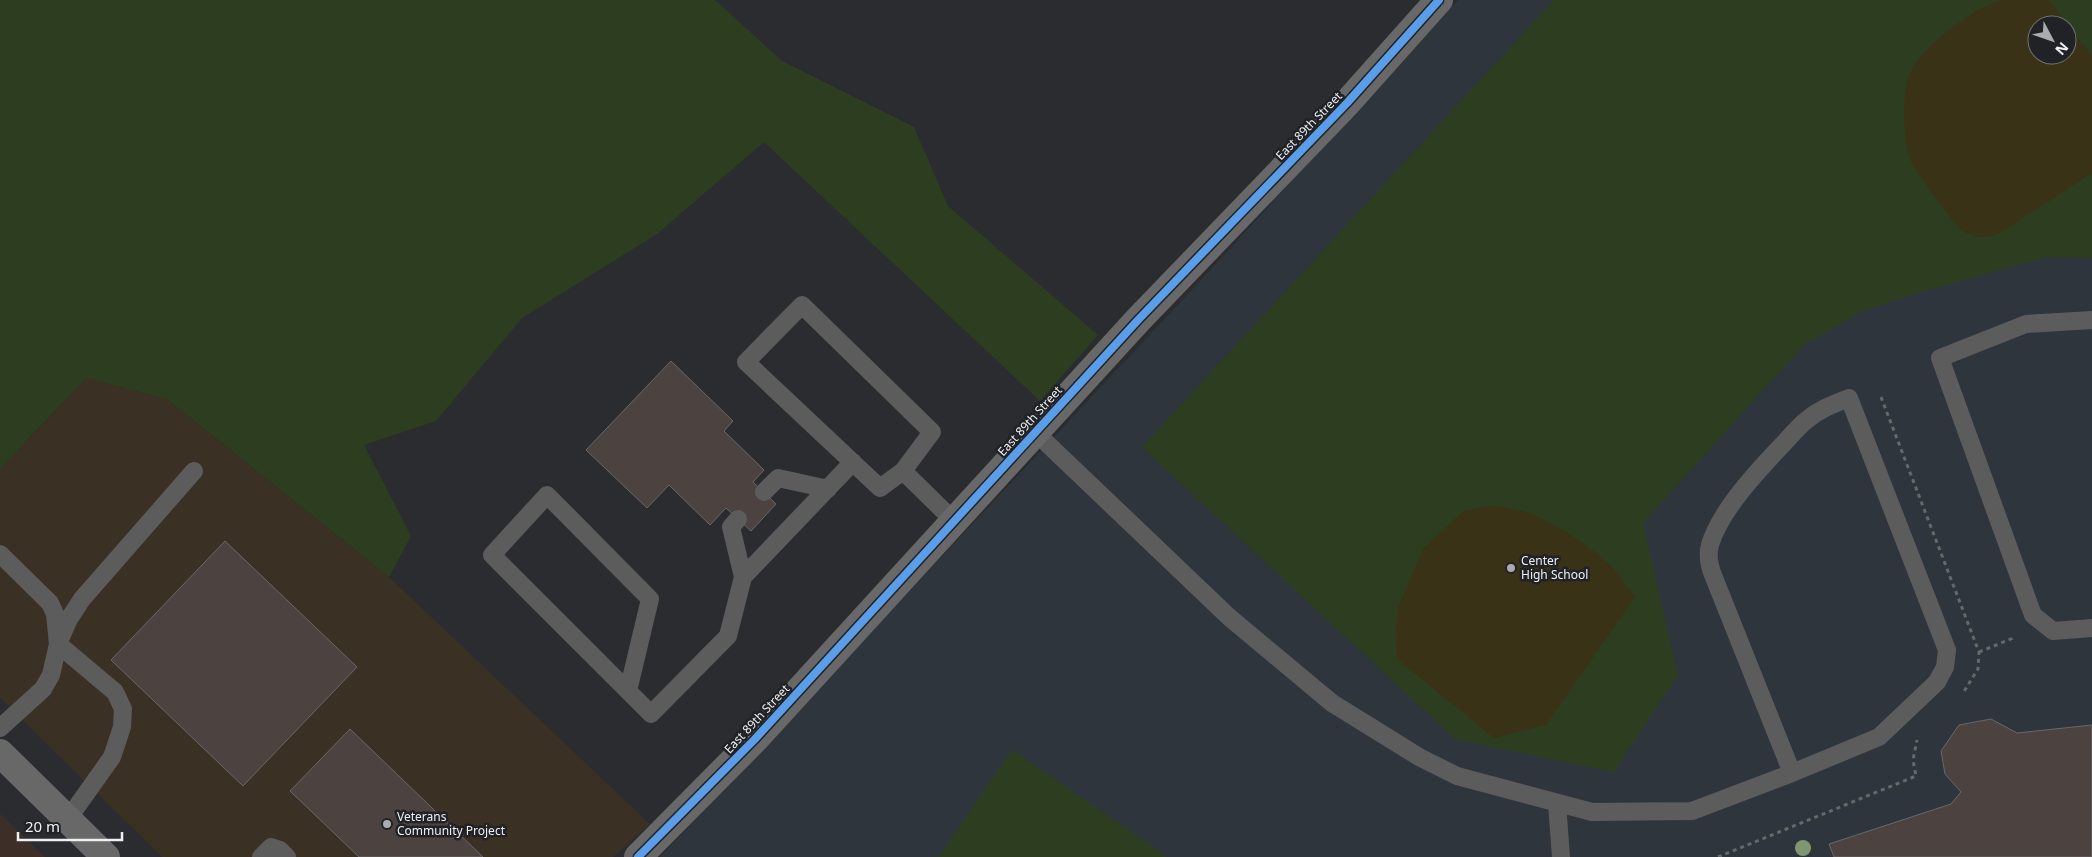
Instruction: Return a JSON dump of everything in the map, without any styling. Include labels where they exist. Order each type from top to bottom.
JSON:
[{"type":"street","name":"East 89th Street","points":[[638,857],[755,739],[1138,320],[1347,103],[1440,0]]},
{"type":"street","points":[[0,753],[106,857]]},
{"type":"lane","points":[[802,305],[932,432],[903,471],[880,488],[746,362],[802,305]]},
{"type":"lane","points":[[2092,320],[2026,324],[1940,358],[2033,615],[2053,631],[2092,628]]},
{"type":"lane","points":[[1035,432],[1229,617],[1332,703],[1419,757],[1457,776],[1592,812],[1692,811],[1792,773],[1879,737],[1937,682],[1945,668],[1946,650],[1849,398],[1821,410],[1806,420],[1766,462],[1726,512],[1709,547],[1708,560],[1713,575],[1792,773]]},
{"type":"lane","points":[[742,578],[853,462]]},
{"type":"lane","points":[[903,471],[954,521]]},
{"type":"lane","points":[[0,728],[43,689],[51,675],[58,644],[69,619],[82,599],[194,472]]},
{"type":"lane","points":[[764,492],[778,478],[828,489]]},
{"type":"lane","points":[[628,691],[650,599],[547,495],[492,555],[628,691],[651,714],[728,636],[742,578],[731,527],[738,519]]},
{"type":"lane","points":[[0,554],[50,603],[55,614],[58,644],[115,692],[124,709],[122,728],[112,757],[68,819]]},
{"type":"lane","points":[[1557,803],[1561,857]]},
{"type":"lane","points":[[261,857],[271,847],[280,850],[288,857]]},
{"type":"path","points":[[1881,396],[1979,652],[1978,669],[1970,685],[1960,698]]},
{"type":"path","points":[[1979,652],[2019,635]]},
{"type":"path","points":[[1718,857],[1916,776],[1913,760],[1918,739]]},
{"type":"shaded area","name":"Center High School","points":[[1458,0],[2092,0],[2092,857],[660,857],[1201,280]]},
{"type":"shaded area","points":[[86,378],[167,399],[389,577],[650,824],[613,857],[162,857],[0,698],[0,469]]},
{"type":"shaded area","points":[[0,814],[45,857],[0,857]]},
{"type":"green space","points":[[0,0],[715,0],[782,61],[914,127],[948,206],[1098,335],[1040,401],[764,142],[657,234],[522,318],[436,421],[364,445],[411,536],[389,577],[167,399],[86,378],[0,469]]},
{"type":"green space","points":[[1554,0],[2092,0],[2092,258],[2047,257],[1914,294],[1860,312],[1803,346],[1643,523],[1678,675],[1614,772],[1455,739],[1142,447]]},
{"type":"green space","points":[[1012,750],[1168,857],[939,857]]},
{"type":"sand","points":[[2001,0],[2049,0],[2061,15],[2027,15],[2027,65],[2077,65],[2077,36],[2092,56],[2092,173],[1997,235],[1988,237],[1980,237],[1964,232],[1935,197],[1913,165],[1906,141],[1904,105],[1909,76],[1922,55],[1939,38],[1981,8]]},
{"type":"sand","points":[[1494,505],[1531,513],[1565,531],[1598,554],[1616,571],[1635,597],[1546,725],[1494,738],[1397,659],[1395,633],[1399,605],[1423,549],[1463,511]]},
{"type":"building","points":[[671,361],[733,421],[724,431],[764,470],[753,482],[776,504],[751,531],[726,508],[710,525],[669,485],[647,508],[586,450]]},
{"type":"building","points":[[225,541],[357,667],[243,786],[111,660]]},
{"type":"building","points":[[1991,719],[2017,733],[2092,725],[2092,857],[1834,857],[1829,844],[1951,804],[1961,792],[1945,774],[1941,751],[1959,725]]},
{"type":"building","name":"Veterans Community Project","points":[[350,729],[483,857],[359,857],[290,791]]},
{"type":"cycle path","points":[[638,857],[755,739],[1138,320],[1347,103],[1439,0]]},
{"type":"place","name":"Center High School","points":[[1511,568]]},
{"type":"place","name":"Veterans Community Project","points":[[387,824]]}]
